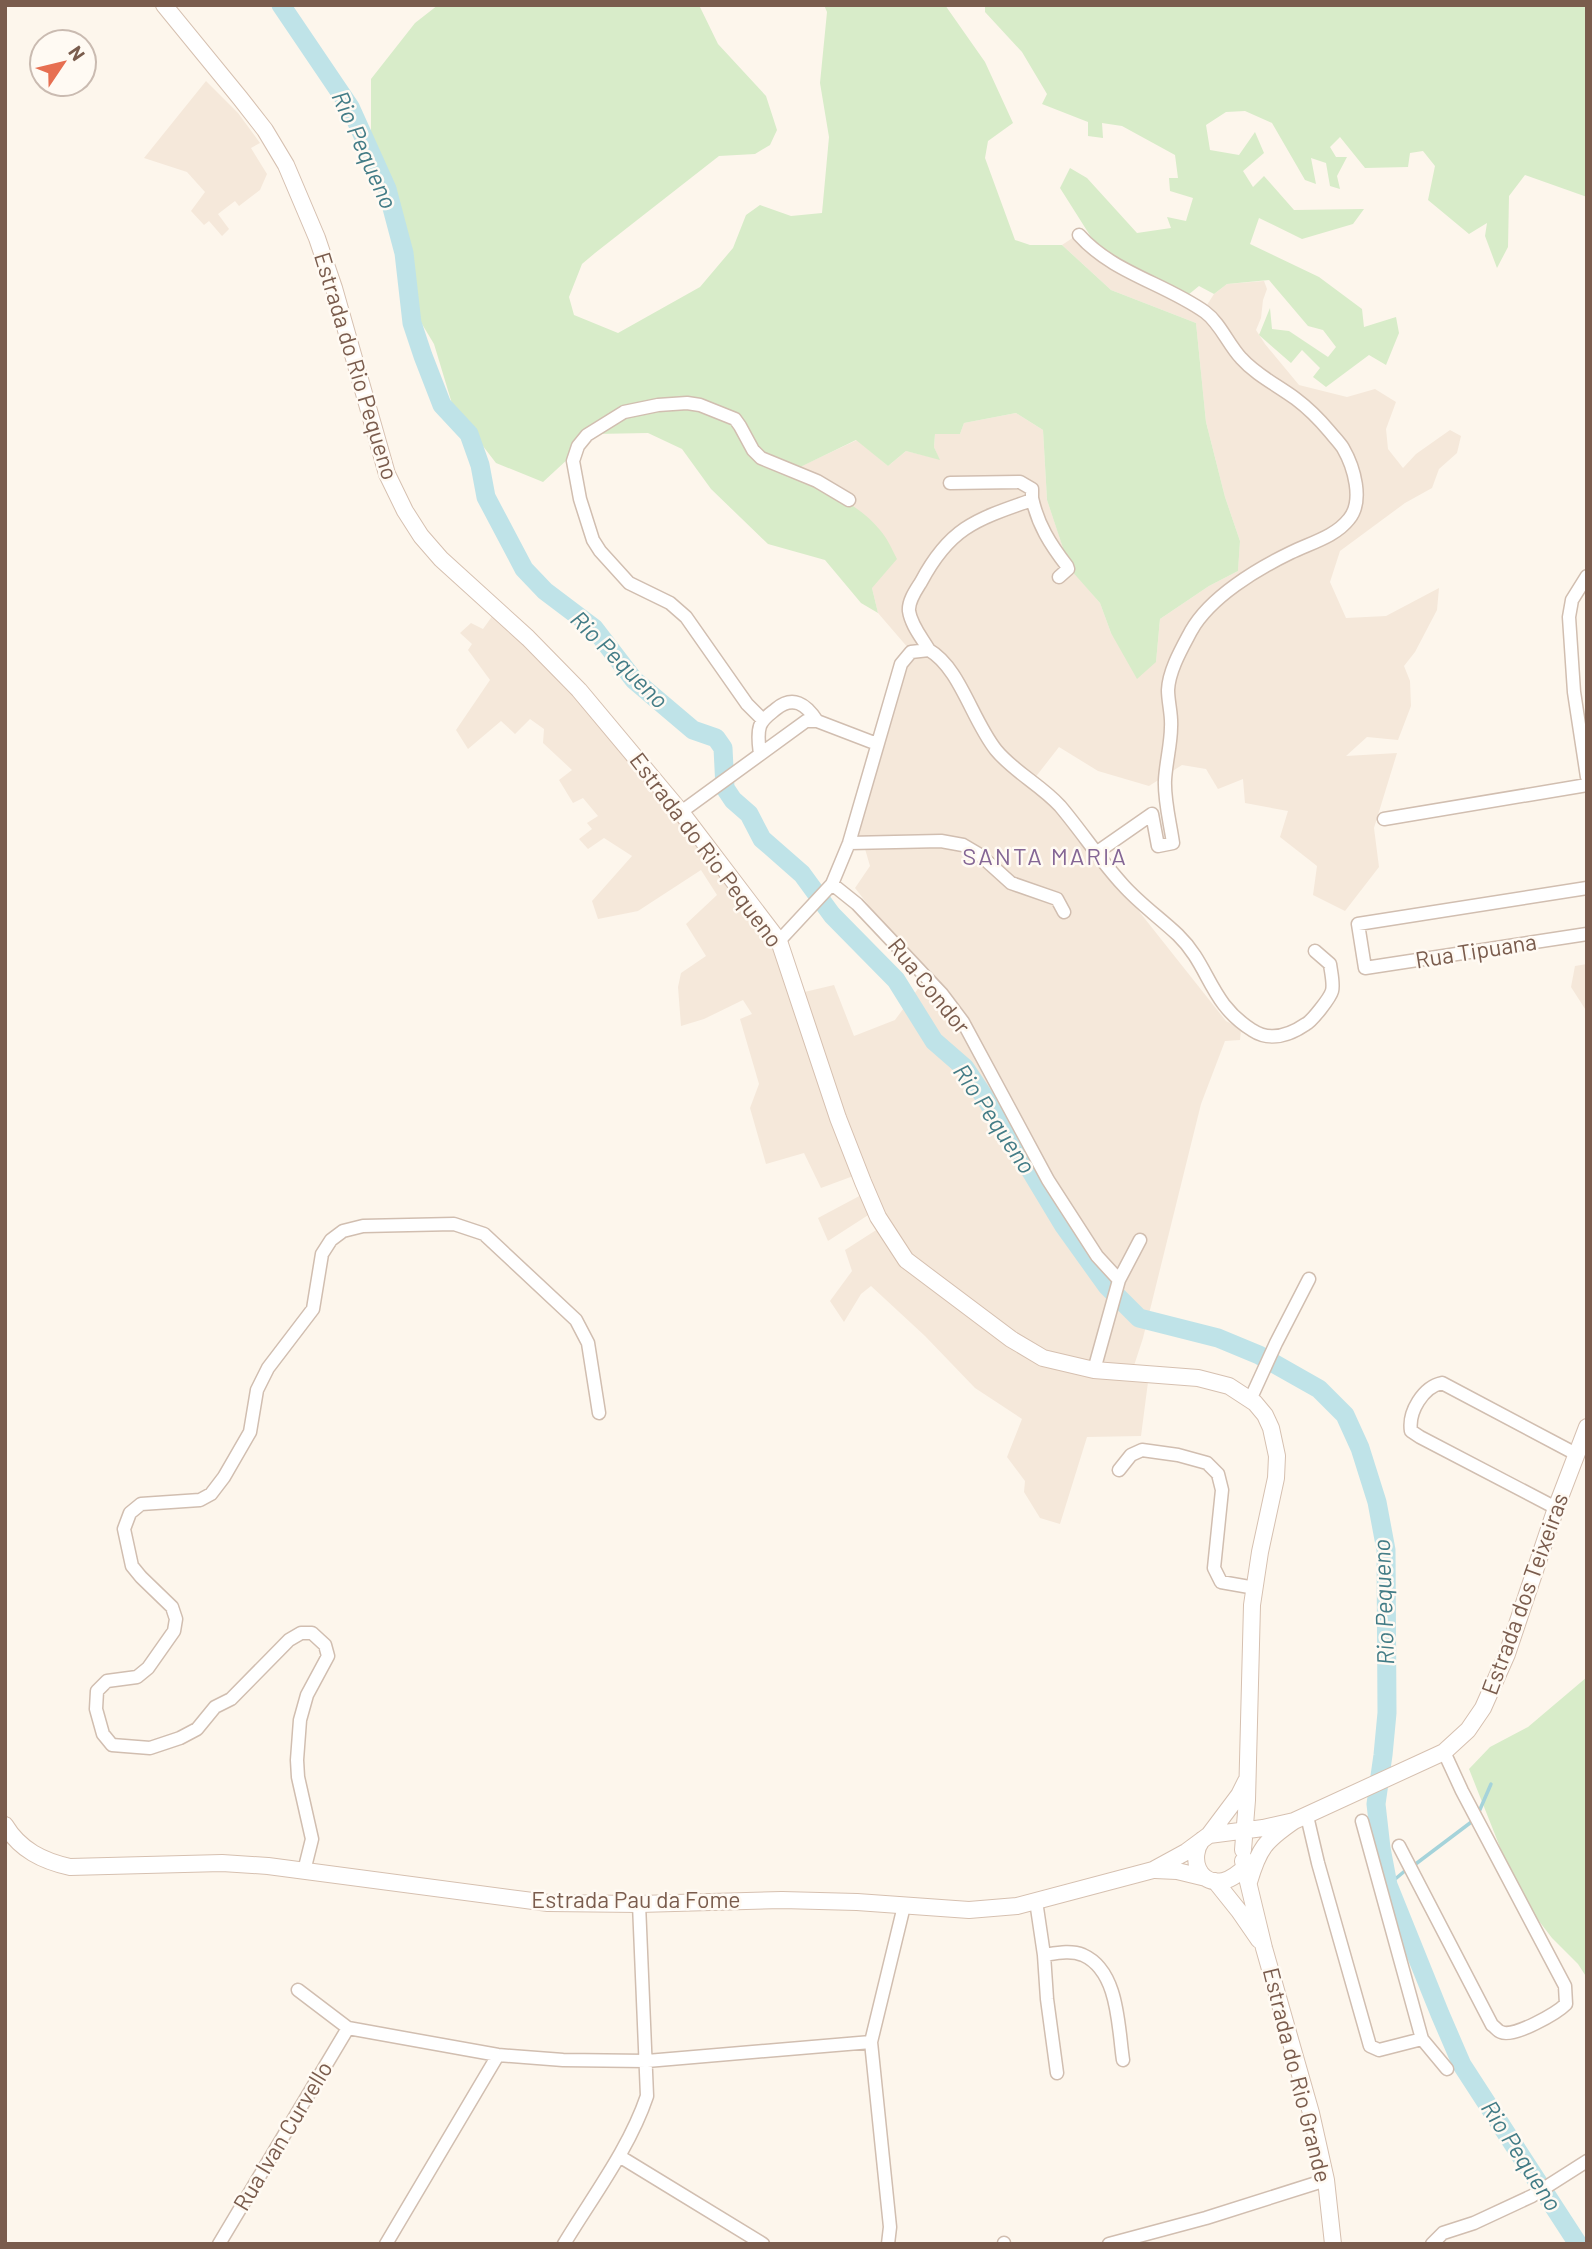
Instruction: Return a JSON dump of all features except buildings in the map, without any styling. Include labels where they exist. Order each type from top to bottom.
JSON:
[{"type":"street","name":"Estrada do Rio Pequeno","points":[[164,5],[240,97],[265,130],[286,165],[317,238],[334,288],[387,474],[410,519],[441,559],[528,638],[579,690],[681,811],[779,941],[838,1118],[878,1217],[906,1260],[1011,1339],[1043,1359],[1094,1370],[1198,1378],[1228,1387],[1250,1400],[1265,1415],[1277,1456],[1276,1478],[1259,1552],[1255,1588],[1245,1831],[1246,1865]]},
{"type":"street","points":[[1079,235],[1096,253],[1116,266],[1169,290],[1206,312],[1242,360],[1320,420],[1343,448],[1353,475],[1357,500],[1350,519],[1343,525],[1321,541],[1266,565],[1240,582],[1202,616],[1192,629],[1179,656],[1168,690],[1171,727],[1165,782],[1173,843],[1158,846],[1152,814],[1097,853]]},
{"type":"street","points":[[763,720],[747,704],[686,618],[670,603],[629,583],[600,551],[593,540],[580,499],[573,461],[578,446],[587,435],[624,412],[658,405],[700,405],[735,419],[753,450],[761,458],[817,481],[849,500]]},
{"type":"street","points":[[950,483],[1020,482],[1032,489],[1037,517],[1050,545],[1068,566],[1059,577]]},
{"type":"street","points":[[1032,498],[965,527],[949,540],[932,562],[909,609],[912,621],[929,650],[938,655],[952,673],[997,751],[1058,804],[1122,885],[1149,912],[1178,935],[1198,961],[1217,997],[1230,1013],[1267,1037],[1290,1034],[1310,1022],[1332,991],[1330,964],[1315,951]]},
{"type":"street","points":[[1587,576],[1572,600],[1569,617],[1574,692],[1587,777]]},
{"type":"street","points":[[779,941],[830,887],[849,843],[904,658],[911,652],[929,650]]},
{"type":"street","points":[[760,754],[758,739],[763,720],[781,705],[793,701],[807,708],[817,721]]},
{"type":"street","points":[[681,811],[802,723],[810,720],[877,744]]},
{"type":"street","points":[[1384,819],[1587,785]]},
{"type":"street","points":[[849,843],[941,841],[963,845],[980,855],[1011,883],[1057,899],[1064,912]]},
{"type":"street","name":"Rua Condor","points":[[830,887],[857,904],[942,994],[963,1021],[1048,1180],[1097,1256],[1118,1282]]},
{"type":"street","name":"Rua Tipuana","points":[[1587,888],[1358,924],[1365,968],[1587,934]]},
{"type":"street","points":[[304,1871],[312,1839],[298,1777],[300,1720],[307,1695],[328,1656],[324,1644],[312,1633],[301,1633],[289,1640],[231,1699],[215,1707],[197,1729],[180,1738],[150,1748],[127,1747],[112,1745],[103,1734],[96,1709],[97,1691],[107,1681],[137,1677],[148,1668],[174,1632],[176,1619],[172,1607],[132,1566],[124,1529],[130,1513],[141,1504],[200,1500],[211,1494],[250,1432],[257,1391],[268,1368],[313,1309],[322,1254],[331,1240],[343,1231],[362,1226],[454,1224],[484,1234],[576,1320],[588,1343],[599,1413]]},
{"type":"street","points":[[1094,1370],[1118,1282],[1140,1240]]},
{"type":"street","points":[[1250,1400],[1309,1279]]},
{"type":"street","points":[[1556,1508],[1420,1437],[1411,1431],[1410,1420],[1423,1396],[1434,1385],[1442,1383],[1576,1454]]},
{"type":"street","name":"Estrada dos Teixeiras","points":[[1212,1836],[1300,1818],[1444,1752],[1468,1730],[1483,1708],[1507,1654],[1556,1508],[1587,1427]]},
{"type":"street","points":[[1119,1470],[1131,1455],[1142,1450],[1178,1455],[1207,1463],[1218,1474],[1222,1490],[1214,1568],[1221,1582],[1255,1588]]},
{"type":"street","points":[[1399,1846],[1492,2025],[1502,2033],[1510,2033],[1555,2014],[1566,2004],[1565,1986],[1444,1752]]},
{"type":"street","name":"Estrada do Rio Pequeno","points":[[1212,1836],[1247,1779]]},
{"type":"street","points":[[1247,1800],[1257,1815],[1270,1826]]},
{"type":"street","points":[[1300,1818],[1318,1863],[1370,2046],[1379,2050],[1422,2039]]},
{"type":"street","name":"Estrada dos Teixeiras","points":[[1246,1865],[1270,1839],[1300,1818]]},
{"type":"street","points":[[1362,1821],[1422,2039],[1447,2069]]},
{"type":"street","name":"Estrada Pau da Fome","points":[[5,1825],[27,1850],[46,1861],[69,1867],[222,1863],[548,1903],[639,1904],[782,1900],[969,1910],[1017,1906],[1153,1870],[1212,1836]]},
{"type":"street","points":[[1212,1836],[1236,1839],[1246,1865],[1226,1881],[1210,1880],[1200,1873],[1195,1852],[1212,1836]]},
{"type":"street","name":"Estrada do Rio Grande","points":[[1246,1865],[1264,1948],[1311,2113],[1326,2180],[1333,2244]]},
{"type":"street","name":"Estrada Pau da Fome","points":[[1153,1870],[1177,1871],[1210,1880]]},
{"type":"street","name":"Estrada do Rio Grande","points":[[1210,1880],[1240,1911],[1264,1948]]},
{"type":"street","points":[[1036,1901],[1057,2073]]},
{"type":"street","points":[[564,2244],[619,2156],[647,2096],[639,1904]]},
{"type":"street","points":[[888,2244],[890,2227],[871,2042],[905,1906]]},
{"type":"street","points":[[1044,1955],[1067,1952],[1083,1955],[1097,1966],[1108,1982],[1123,2060]]},
{"type":"street","points":[[298,1990],[348,2028],[499,2055],[563,2060],[647,2061],[871,2042]]},
{"type":"street","name":"Rua Ivan Curvello","points":[[219,2244],[348,2028]]},
{"type":"street","points":[[386,2244],[499,2055]]},
{"type":"street","points":[[619,2156],[741,2238],[762,2244]]},
{"type":"street","points":[[1432,2244],[1443,2233],[1474,2223],[1532,2196],[1587,2161]]},
{"type":"street","points":[[1109,2244],[1206,2218],[1326,2180]]},
{"type":"shaded area","points":[[206,81],[238,113],[260,143],[251,148],[267,174],[260,190],[239,206],[235,201],[218,214],[229,229],[222,236],[209,221],[204,225],[191,211],[205,192],[187,172],[144,158]]},
{"type":"shaded area","name":"SANTA MARIA","points":[[1074,237],[1205,308],[1214,294],[1227,284],[1264,281],[1267,289],[1256,330],[1265,344],[1299,385],[1347,397],[1375,389],[1396,402],[1386,429],[1388,449],[1403,468],[1416,454],[1450,430],[1461,436],[1457,453],[1439,469],[1432,488],[1405,503],[1340,551],[1330,582],[1346,618],[1386,616],[1439,588],[1437,610],[1415,652],[1404,666],[1410,681],[1411,706],[1398,740],[1367,737],[1346,756],[1397,753],[1374,828],[1379,867],[1345,911],[1313,895],[1317,866],[1280,837],[1288,811],[1245,803],[1243,779],[1218,789],[1206,769],[1182,765],[1149,786],[1098,771],[1059,747],[1034,779],[1226,1021],[1241,1029],[1240,1040],[1225,1041],[1201,1104],[1143,1338],[1129,1381],[1148,1382],[1141,1436],[1087,1437],[1060,1524],[1040,1518],[1024,1492],[1025,1481],[1007,1457],[1022,1419],[975,1388],[925,1336],[871,1286],[861,1294],[844,1322],[830,1301],[852,1271],[845,1250],[884,1225],[876,1210],[828,1241],[818,1218],[865,1193],[856,1175],[821,1188],[804,1153],[766,1164],[750,1108],[759,1084],[740,1019],[752,1014],[743,1000],[704,1019],[681,1026],[678,987],[681,973],[706,956],[686,924],[717,895],[701,870],[638,911],[598,919],[592,901],[632,856],[604,838],[588,849],[579,839],[592,829],[587,823],[598,816],[583,798],[573,803],[559,780],[572,770],[543,743],[544,729],[530,719],[515,734],[501,721],[468,749],[456,730],[490,680],[468,650],[472,644],[460,633],[471,623],[483,629],[493,615],[560,677],[618,741],[772,938],[796,994],[834,985],[854,1036],[895,1020],[931,971],[877,916],[855,888],[870,866],[863,842],[854,839],[893,717],[909,649],[878,613],[872,588],[791,471],[857,440],[888,466],[906,451],[939,459],[934,447],[935,434],[960,434],[964,423],[1016,413],[1043,430],[1047,500],[1070,568],[1100,603],[1111,633],[1156,662],[1160,619],[1209,586],[1238,571],[1240,541],[1225,497],[1206,422],[1196,323],[1111,290],[1062,245]]},
{"type":"shaded area","points":[[1587,964],[1587,1012],[1571,987],[1575,966]]},
{"type":"green space","points":[[438,5],[699,5],[718,44],[766,96],[777,130],[770,145],[755,154],[719,156],[582,264],[569,297],[574,315],[618,333],[700,287],[733,248],[746,215],[760,205],[791,216],[822,213],[829,137],[820,83],[827,12],[824,5],[945,5],[985,62],[1013,123],[988,141],[985,158],[1015,240],[1030,245],[1062,245],[1111,290],[1196,323],[1206,422],[1225,497],[1240,541],[1238,571],[1209,586],[1160,619],[1156,662],[1137,679],[1111,633],[1100,603],[1070,569],[1047,500],[1043,430],[1016,413],[964,423],[960,434],[935,434],[934,447],[940,460],[906,451],[888,466],[856,440],[792,471],[861,512],[887,540],[897,559],[872,588],[878,613],[861,603],[825,560],[768,544],[711,489],[682,449],[648,433],[595,434],[543,482],[496,463],[453,407],[434,344],[404,294],[394,212],[371,148],[371,79],[415,23]]},
{"type":"green space","points":[[985,5],[1587,5],[1587,197],[1525,175],[1509,196],[1508,247],[1497,268],[1485,236],[1487,223],[1469,234],[1428,200],[1435,166],[1423,151],[1410,153],[1408,167],[1365,168],[1340,137],[1330,147],[1336,157],[1347,157],[1337,176],[1340,189],[1330,186],[1326,163],[1311,158],[1316,184],[1305,180],[1272,123],[1245,111],[1226,112],[1206,125],[1210,150],[1239,155],[1255,132],[1264,153],[1243,171],[1253,187],[1264,176],[1294,210],[1364,209],[1353,224],[1302,239],[1259,218],[1250,244],[1319,277],[1362,309],[1364,327],[1396,317],[1399,333],[1386,365],[1369,355],[1326,387],[1313,377],[1320,368],[1302,350],[1291,363],[1259,335],[1270,308],[1272,329],[1289,331],[1328,357],[1336,347],[1323,330],[1308,326],[1269,280],[1227,284],[1214,294],[1199,286],[1188,295],[1103,256],[1060,188],[1070,168],[1087,178],[1137,233],[1171,228],[1167,217],[1186,221],[1193,198],[1170,191],[1169,178],[1178,178],[1175,155],[1122,126],[1102,123],[1103,138],[1088,136],[1088,122],[1042,104],[1047,94],[1022,52],[985,12]]},
{"type":"green space","points":[[1587,1677],[1587,1978],[1519,1895],[1469,1769],[1490,1747],[1528,1727]]},
{"type":"waterway","name":"Rio Pequeno","points":[[281,5],[350,107],[387,189],[404,253],[412,323],[423,356],[442,405],[469,434],[480,465],[486,497],[524,569],[545,591],[594,628],[634,680],[693,730],[716,738],[723,748],[725,788],[733,800],[749,814],[762,839],[802,874],[832,915],[896,980],[934,1041],[965,1068],[1064,1226],[1107,1286],[1139,1318],[1218,1338],[1259,1355],[1319,1389],[1345,1415],[1360,1448],[1377,1502],[1386,1550],[1387,1713],[1376,1804],[1388,1885],[1462,2065],[1578,2244]]},
{"type":"waterway","points":[[1478,1814],[1491,1784]]},
{"type":"waterway","points":[[1413,1866],[1474,1820]]},
{"type":"waterway","points":[[1388,1885],[1406,1870]]},
{"type":"district","name":"SANTA MARIA","points":[[1045,857]]}]
